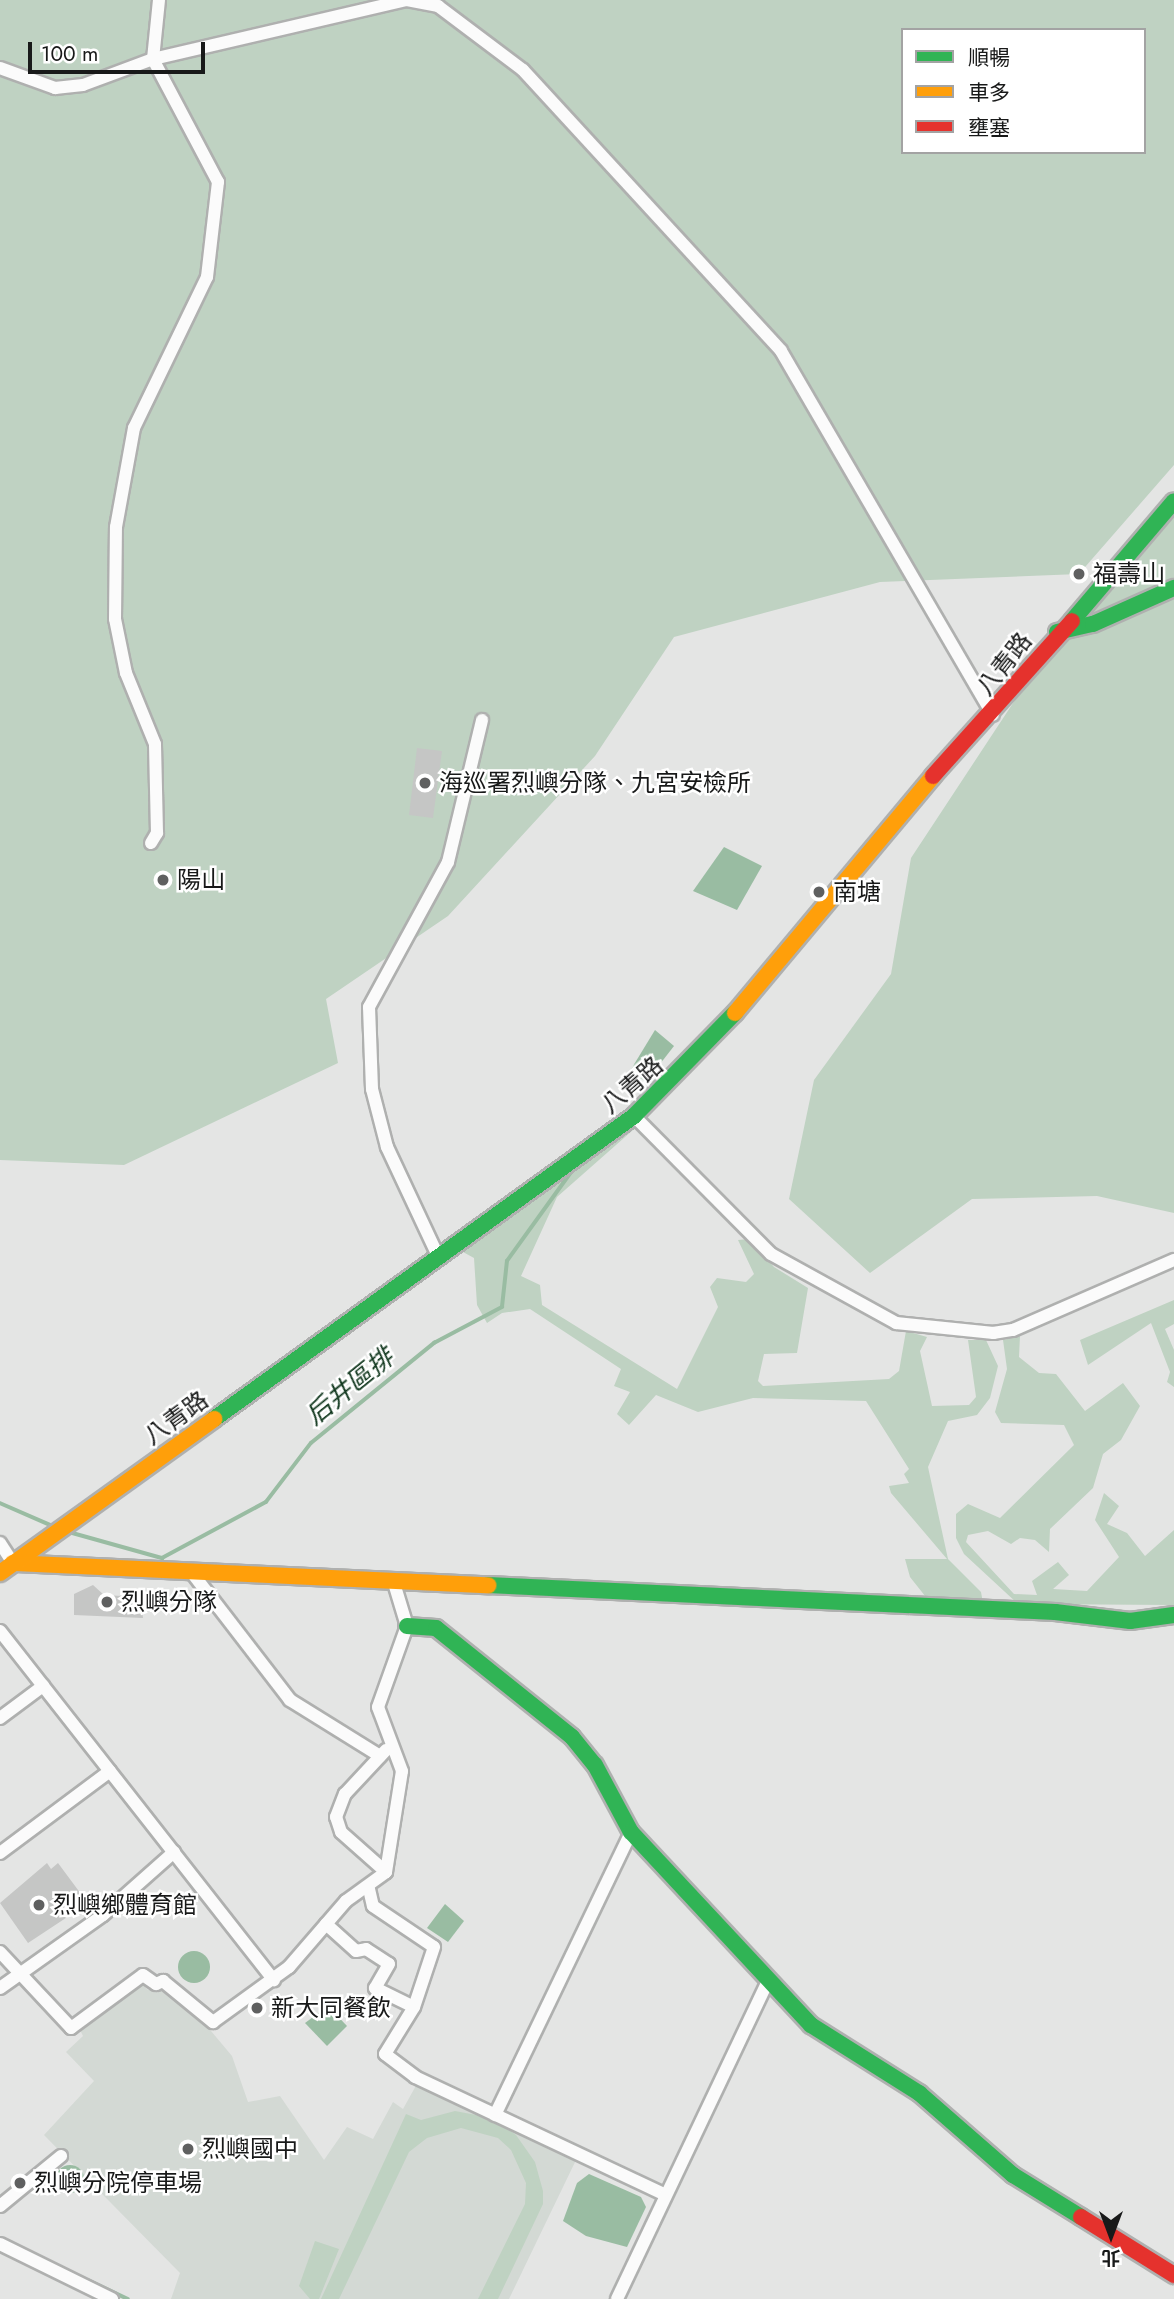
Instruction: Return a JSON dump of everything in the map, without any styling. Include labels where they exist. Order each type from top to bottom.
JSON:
[{"type":"street","points":[[151,843],[157,833],[155,744],[126,673],[115,619],[117,527],[134,428],[206,277],[218,182],[153,59],[159,0]]},
{"type":"street","points":[[0,68],[55,88],[83,85],[153,59],[406,0],[438,6],[523,70],[781,351],[993,715]]},
{"type":"street","name":"八青路","points":[[7,1568],[634,1116],[684,1070],[808,931],[898,812],[993,715],[1057,632],[1174,501]]},
{"type":"street","points":[[1057,632],[1093,624],[1174,588]]},
{"type":"street","points":[[439,1258],[387,1147],[372,1089],[369,1007],[448,862],[482,720]]},
{"type":"street","points":[[634,1116],[771,1254],[896,1323],[993,1334],[1013,1330],[1174,1260]]},
{"type":"street","points":[[0,1543],[7,1568],[1055,1612],[1130,1621],[1174,1615]]},
{"type":"street","points":[[193,1574],[290,1700],[380,1756]]},
{"type":"street","points":[[0,1952],[71,2028],[144,1975],[156,1984],[163,1981],[212,2022],[248,1992],[274,1980],[346,1901],[369,1889],[386,1872],[402,1771],[378,1707],[407,1626],[394,1583]]},
{"type":"street","points":[[407,1626],[436,1628],[572,1737],[595,1765],[632,1832],[811,2025],[919,2093],[1013,2175],[1174,2275]]},
{"type":"street","points":[[0,1631],[274,1980]]},
{"type":"street","points":[[0,1718],[43,1686]]},
{"type":"street","points":[[386,1872],[341,1832],[336,1817],[345,1794],[392,1745]]},
{"type":"street","points":[[0,1853],[110,1771]]},
{"type":"street","points":[[495,2115],[632,1832]]},
{"type":"street","points":[[0,1988],[103,1915],[174,1852]]},
{"type":"street","points":[[369,1889],[373,1906],[434,1947],[414,2007],[385,2054],[415,2077],[666,2195]]},
{"type":"street","points":[[326,1924],[356,1951],[366,1949],[389,1964],[374,1988],[414,2007]]},
{"type":"street","points":[[617,2299],[768,1981]]},
{"type":"street","points":[[0,2206],[61,2155]]},
{"type":"street","points":[[0,2244],[112,2299]]},
{"type":"shaded area","points":[[0,0],[1174,0],[1174,465],[1079,574],[880,582],[674,637],[595,756],[448,916],[326,999],[338,1063],[124,1165],[0,1160]]},
{"type":"shaded area","points":[[1174,510],[1174,1213],[1097,1196],[972,1199],[870,1273],[789,1199],[814,1080],[891,974],[911,858],[1017,697]]},
{"type":"shaded area","points":[[724,847],[762,866],[737,910],[693,891]]},
{"type":"shaded area","points":[[655,1030],[674,1046],[646,1082],[630,1071]]},
{"type":"shaded area","points":[[629,1129],[633,1130],[557,1197],[521,1276],[540,1285],[542,1305],[677,1389],[718,1307],[710,1287],[717,1278],[746,1282],[754,1274],[738,1240],[749,1239],[774,1267],[808,1288],[797,1353],[764,1354],[758,1381],[763,1386],[889,1379],[899,1371],[906,1331],[927,1337],[920,1351],[932,1406],[969,1405],[976,1397],[968,1340],[986,1340],[998,1366],[990,1398],[977,1415],[948,1421],[928,1467],[948,1559],[981,1592],[983,1603],[929,1601],[910,1577],[905,1559],[947,1559],[891,1493],[889,1486],[909,1483],[904,1474],[909,1469],[866,1401],[753,1398],[698,1412],[656,1395],[629,1425],[617,1414],[630,1392],[614,1386],[621,1369],[530,1309],[502,1313],[487,1323],[477,1305],[474,1258],[463,1252]]},
{"type":"shaded area","points":[[1174,1300],[1174,1324],[1165,1329],[1174,1350],[1174,1387],[1167,1382],[1170,1372],[1151,1323],[1088,1365],[1080,1340]]},
{"type":"shaded area","points":[[1020,1336],[1019,1357],[1039,1373],[1056,1374],[1085,1411],[1123,1383],[1140,1406],[1121,1440],[1103,1454],[1093,1488],[1050,1529],[1049,1552],[1035,1540],[1020,1538],[1011,1544],[988,1531],[968,1535],[966,1542],[1014,1594],[1037,1595],[1032,1581],[1058,1562],[1069,1575],[1053,1589],[1087,1591],[1119,1557],[1095,1520],[1104,1493],[1119,1506],[1107,1524],[1127,1533],[1145,1556],[1174,1530],[1174,1605],[1018,1604],[964,1554],[956,1538],[956,1514],[968,1504],[1000,1518],[1074,1445],[1064,1425],[1001,1423],[995,1412],[1007,1369],[1003,1340]]},
{"type":"shaded area","points":[[445,1904],[464,1921],[448,1942],[427,1928]]},
{"type":"shaded area","points":[[194,1951],[205,1956],[210,1967],[205,1978],[194,1983],[183,1978],[178,1967],[183,1956]]},
{"type":"shaded area","name":"烈嶼國中","points":[[143,1985],[148,1990],[162,1986],[206,2025],[232,2056],[248,2102],[280,2096],[324,2160],[347,2127],[373,2139],[393,2102],[403,2109],[418,2082],[577,2158],[509,2299],[171,2299],[180,2273],[44,2135],[94,2081],[66,2052],[83,2036],[80,2030]]},
{"type":"shaded area","points":[[328,2006],[347,2026],[327,2046],[305,2023]]},
{"type":"shaded area","points":[[455,2111],[492,2118],[516,2135],[535,2162],[543,2191],[543,2204],[498,2299],[478,2299],[525,2204],[526,2183],[511,2150],[498,2138],[461,2128],[427,2138],[409,2152],[339,2299],[321,2299],[406,2114],[421,2120]]},
{"type":"shaded area","points":[[70,2165],[80,2169],[84,2179],[80,2189],[70,2193],[60,2189],[56,2179],[60,2169]]},
{"type":"shaded area","points":[[589,2174],[641,2197],[646,2207],[627,2247],[586,2236],[563,2221],[577,2183]]},
{"type":"shaded area","points":[[315,2241],[339,2249],[319,2299],[310,2299],[299,2286]]},
{"type":"building","name":"海巡署烈嶼分隊、九宮安檢所","points":[[417,748],[442,751],[433,818],[409,815]]},
{"type":"building","name":"烈嶼分隊","points":[[93,1585],[104,1595],[140,1597],[143,1618],[74,1615],[74,1594]]},
{"type":"building","name":"烈嶼鄉體育館","points":[[47,1863],[51,1869],[58,1863],[81,1894],[75,1899],[81,1908],[28,1943],[0,1903]]},
{"type":"waterway","name":"后井區排","points":[[69,1532],[162,1558],[266,1502],[311,1443],[434,1343],[502,1307],[507,1261],[572,1171]]},
{"type":"waterway","points":[[0,1503],[55,1527]]},
{"type":"waterway","points":[[88,2280],[128,2299]]},
{"type":"traffic: fast","points":[[1072,621],[1174,501]]},
{"type":"traffic: fast","points":[[1057,632],[1093,624],[1174,588]]},
{"type":"traffic: fast","points":[[214,1419],[634,1116],[735,1013]]},
{"type":"traffic: fast","points":[[488,1585],[1055,1612],[1130,1621],[1174,1615]]},
{"type":"traffic: fast","points":[[407,1626],[436,1628],[572,1737],[595,1765],[631,1832],[811,2025],[919,2093],[1013,2175],[1081,2217]]},
{"type":"traffic: slow","points":[[735,1013],[933,776]]},
{"type":"traffic: slow","points":[[0,1573],[214,1419]]},
{"type":"traffic: slow","points":[[13,1563],[488,1585]]},
{"type":"traffic: jam","points":[[933,776],[1072,621]]},
{"type":"traffic: jam","points":[[1081,2217],[1174,2275]]},
{"type":"place","name":"福壽山","points":[[1079,574]]},
{"type":"place","name":"海巡署烈嶼分隊、九宮安檢所","points":[[425,783]]},
{"type":"place","name":"陽山","points":[[163,880]]},
{"type":"place","name":"南塘","points":[[819,892]]},
{"type":"place","name":"烈嶼分隊","points":[[107,1602]]},
{"type":"place","name":"烈嶼鄉體育館","points":[[39,1905]]},
{"type":"place","name":"新大同餐飲","points":[[257,2008]]},
{"type":"place","name":"烈嶼國中","points":[[188,2149]]},
{"type":"place","name":"烈嶼分院停車場","points":[[20,2183]]}]
